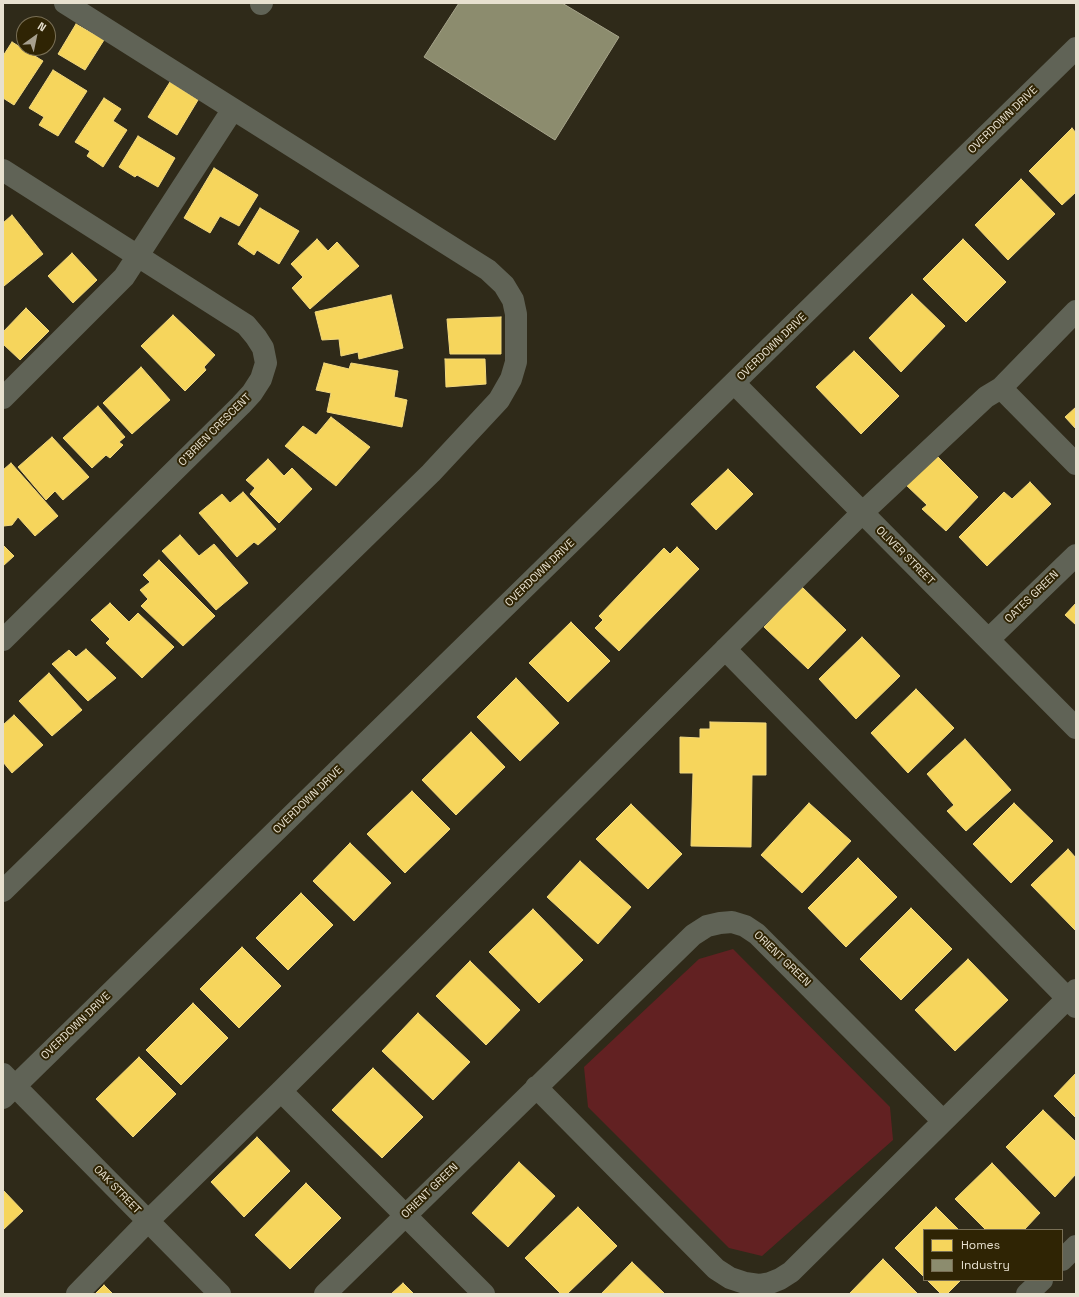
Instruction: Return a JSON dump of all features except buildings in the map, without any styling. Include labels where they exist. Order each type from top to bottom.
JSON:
[{"type":"street","points":[[3,891],[431,473],[499,400],[510,379],[516,362],[516,314],[514,300],[504,285],[488,270],[65,3]]},
{"type":"street","name":"OVERDOWN DRIVE","points":[[7,1086],[734,383],[1076,48]]},
{"type":"street","points":[[3,398],[124,277],[233,109]]},
{"type":"street","name":"O'BRIEN CRESCENT","points":[[3,170],[246,325],[263,348],[266,363],[261,379],[252,393],[241,405],[3,640]]},
{"type":"street","points":[[77,1294],[148,1221],[281,1091],[862,514],[986,397],[1001,388],[1076,311]]},
{"type":"street","name":"OLIVER STREET","points":[[734,383],[862,514],[989,639],[1076,728]]},
{"type":"street","points":[[1001,388],[1076,464]]},
{"type":"street","name":"OATES GREEN","points":[[989,639],[1076,555]]},
{"type":"street","points":[[536,1087],[716,1269],[730,1278],[745,1283],[759,1285],[780,1279],[791,1272],[943,1121],[1073,998],[725,649]]},
{"type":"street","name":"ORIENT GREEN","points":[[325,1294],[693,935],[707,926],[732,922],[745,926],[768,943],[943,1121]]},
{"type":"street","name":"OAK STREET","points":[[7,1086],[148,1221],[220,1294]]},
{"type":"street","points":[[281,1091],[484,1294]]},
{"type":"street","points":[[1063,1259],[1076,1246]]},
{"type":"street","points":[[1027,1294],[1041,1281]]},
{"type":"shaded area","points":[[733,949],[890,1107],[893,1140],[762,1256],[729,1248],[588,1107],[584,1067],[699,959]]}]
